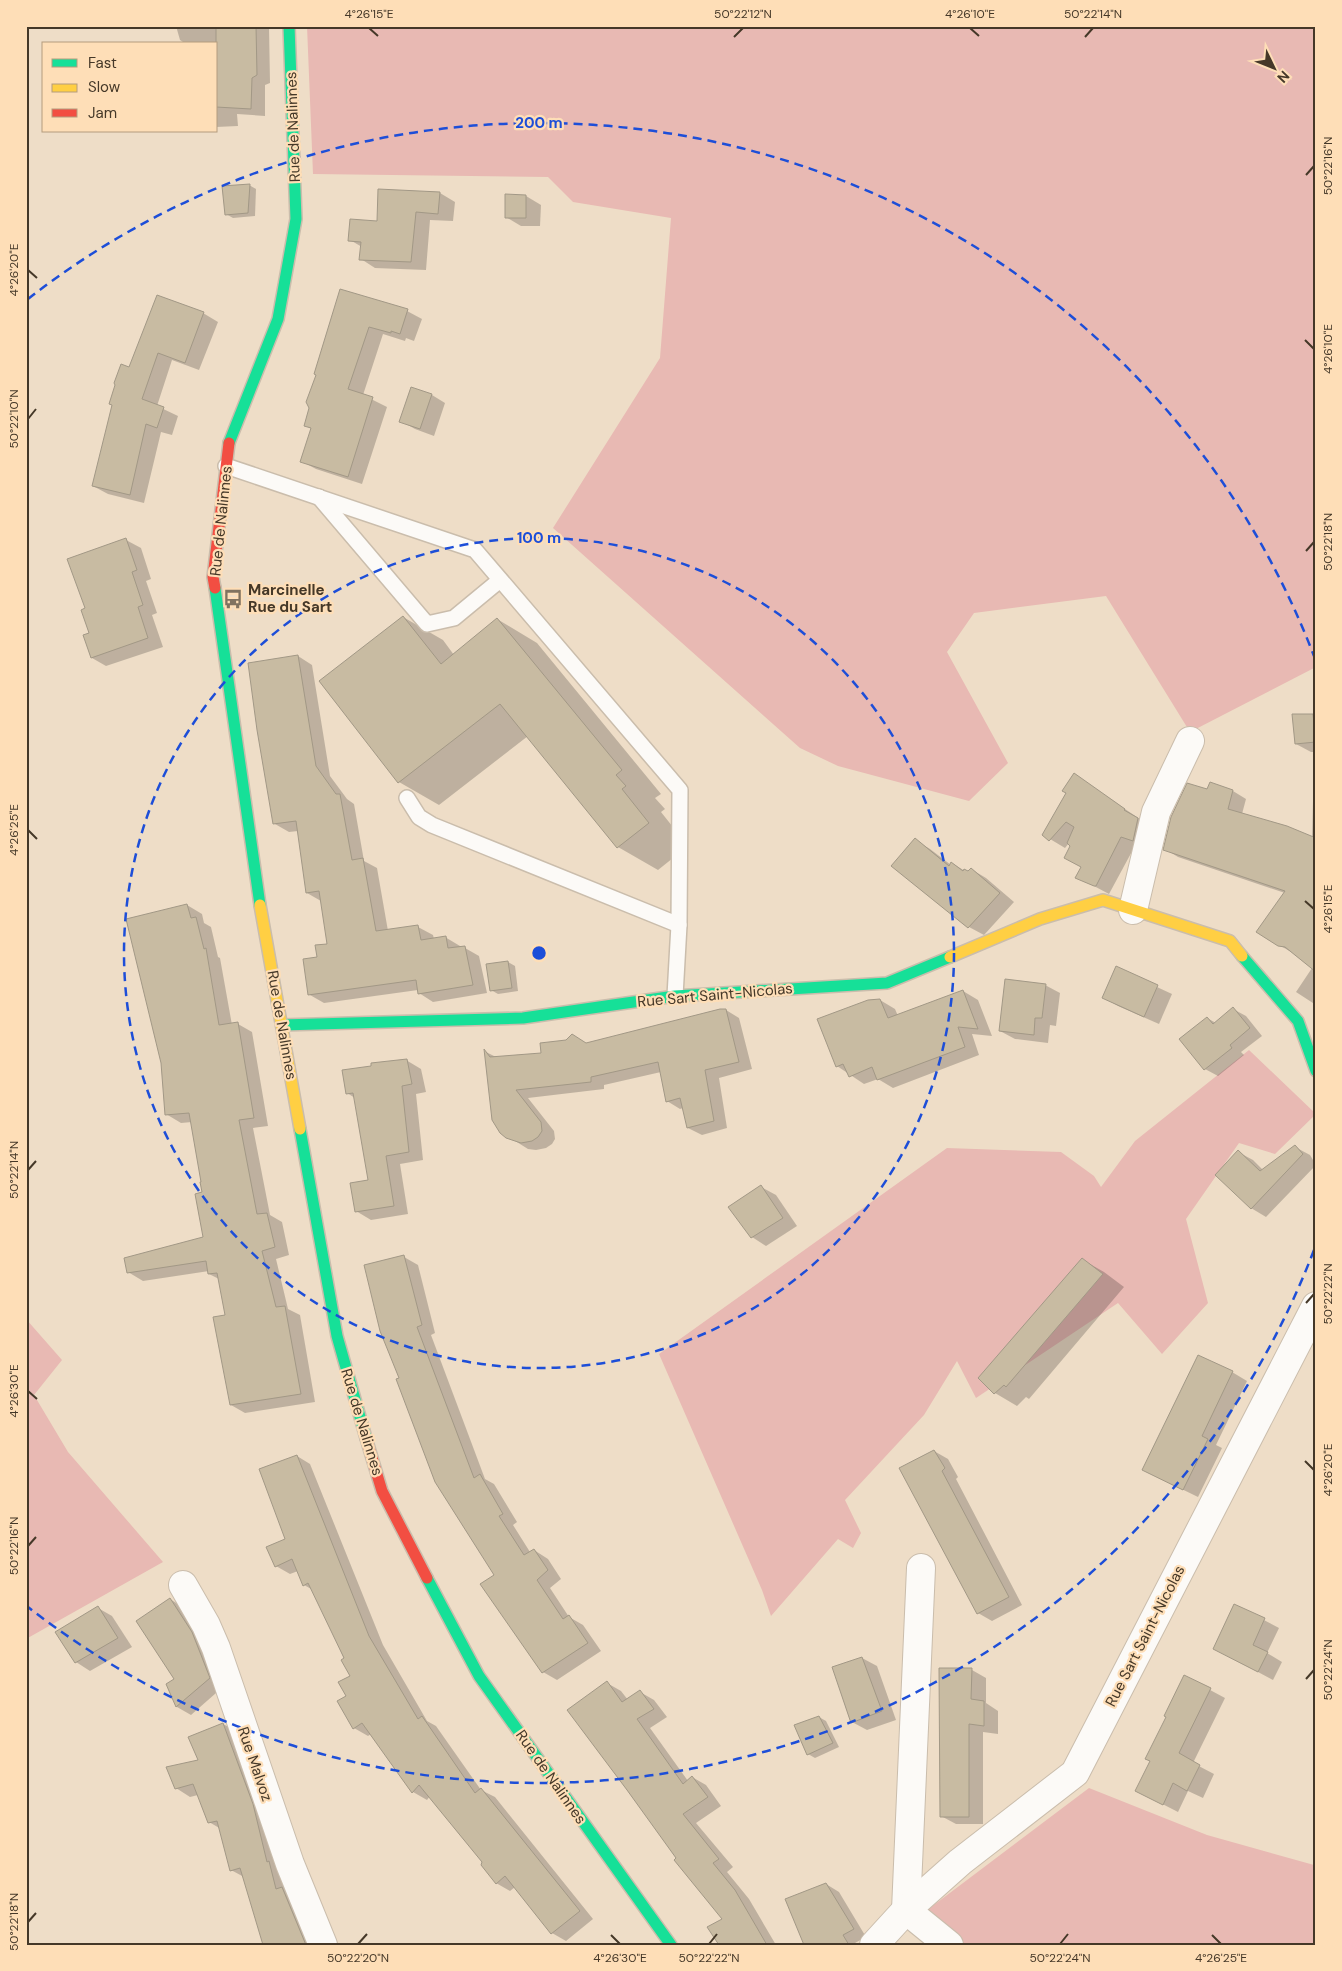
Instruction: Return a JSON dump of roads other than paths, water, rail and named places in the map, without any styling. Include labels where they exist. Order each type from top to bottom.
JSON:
[{"type":"street","name":"Rue de Nalinnes","points":[[289,26],[296,219],[278,319],[229,444],[213,577],[258,892],[336,1336],[382,1491],[479,1676],[670,1945]]},
{"type":"street","points":[[1133,910],[1156,812],[1190,740]]},
{"type":"street","name":"Rue Sart Saint-Nicolas","points":[[282,1025],[523,1018],[675,996],[887,983],[1040,919],[1103,900],[1230,941],[1298,1021],[1316,1071]]},
{"type":"street","name":"Rue Sart Saint-Nicolas","points":[[874,1945],[906,1910],[960,1862],[1075,1773],[1316,1306]]},
{"type":"street","points":[[920,1568],[906,1910],[949,1945]]},
{"type":"street","name":"Rue Malvoz","points":[[183,1586],[202,1618],[216,1648],[290,1864],[323,1945]]},
{"type":"lane","points":[[226,466],[475,550],[680,790],[679,925],[675,996]]},
{"type":"lane","points":[[319,497],[427,624],[454,618],[500,580]]},
{"type":"lane","points":[[407,798],[419,817],[432,825],[679,925]]},
{"type":"place","name":"Marcinelle Rue du Sart","points":[[233,599]]}]
